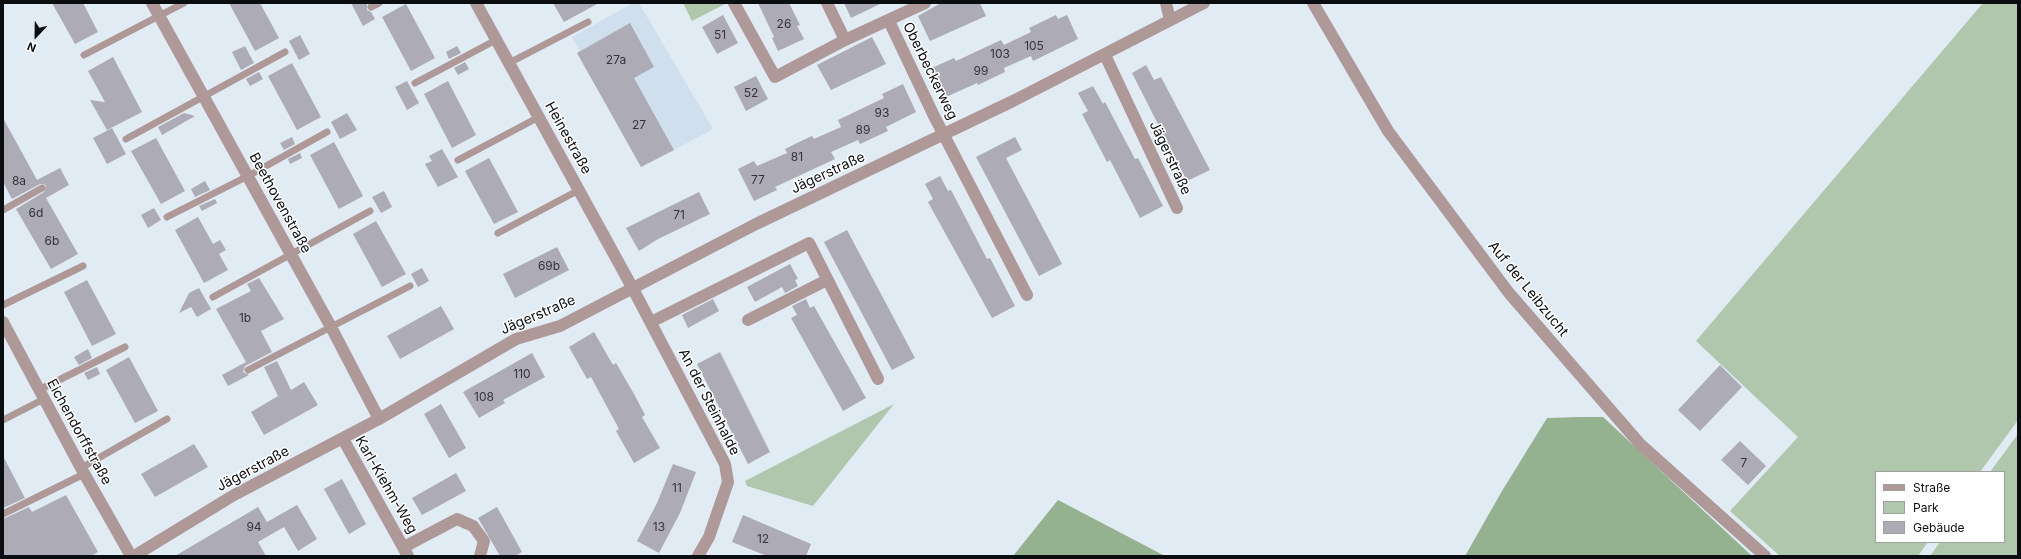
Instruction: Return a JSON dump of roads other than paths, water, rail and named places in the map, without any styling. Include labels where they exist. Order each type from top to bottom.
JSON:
[{"type":"street","name":"Beethovenstraße","points":[[152,3],[331,327],[379,419]]},
{"type":"street","name":"Heinestraße","points":[[476,3],[632,287]]},
{"type":"street","name":"Oberbeckerweg","points":[[734,3],[775,77],[845,40],[889,21],[925,3]]},
{"type":"street","points":[[827,3],[845,40]]},
{"type":"street","points":[[1166,3],[1170,20]]},
{"type":"street","name":"Jägerstraße","points":[[134,556],[234,495],[379,419],[516,339],[560,326],[632,287],[756,224],[1105,55],[1204,3]]},
{"type":"street","name":"Auf der Leibzucht","points":[[1313,3],[1388,131],[1509,293],[1640,444],[1765,556]]},
{"type":"street","name":"Oberbeckerweg","points":[[889,21],[944,134]]},
{"type":"street","name":"Jägerstraße","points":[[1105,55],[1177,208]]},
{"type":"street","points":[[944,134],[1027,295]]},
{"type":"street","points":[[651,322],[809,244],[878,379]]},
{"type":"street","points":[[748,320],[828,280]]},
{"type":"street","name":"An der Steinhalde","points":[[632,287],[725,464],[728,482],[725,493],[709,537],[698,556]]},
{"type":"street","name":"Eichendorffstraße","points":[[3,322],[82,471],[131,556]]},
{"type":"street","name":"Karl-Kiehm-Weg","points":[[342,439],[406,551],[457,520],[473,526],[484,541],[480,556]]},
{"type":"lane","points":[[84,55],[184,3]]},
{"type":"lane","points":[[371,7],[379,3]]},
{"type":"lane","points":[[509,63],[588,22]]},
{"type":"lane","points":[[415,83],[496,40]]},
{"type":"lane","points":[[126,139],[285,52]]},
{"type":"lane","points":[[458,160],[539,117]]},
{"type":"lane","points":[[167,217],[248,176],[327,132]]},
{"type":"lane","points":[[3,210],[42,188]]},
{"type":"lane","points":[[498,233],[579,190]]},
{"type":"lane","points":[[213,297],[370,211]]},
{"type":"lane","points":[[3,305],[82,266]]},
{"type":"lane","points":[[248,370],[410,286]]},
{"type":"lane","points":[[3,420],[41,394],[125,347]]},
{"type":"lane","points":[[3,514],[82,471],[167,419]]}]
